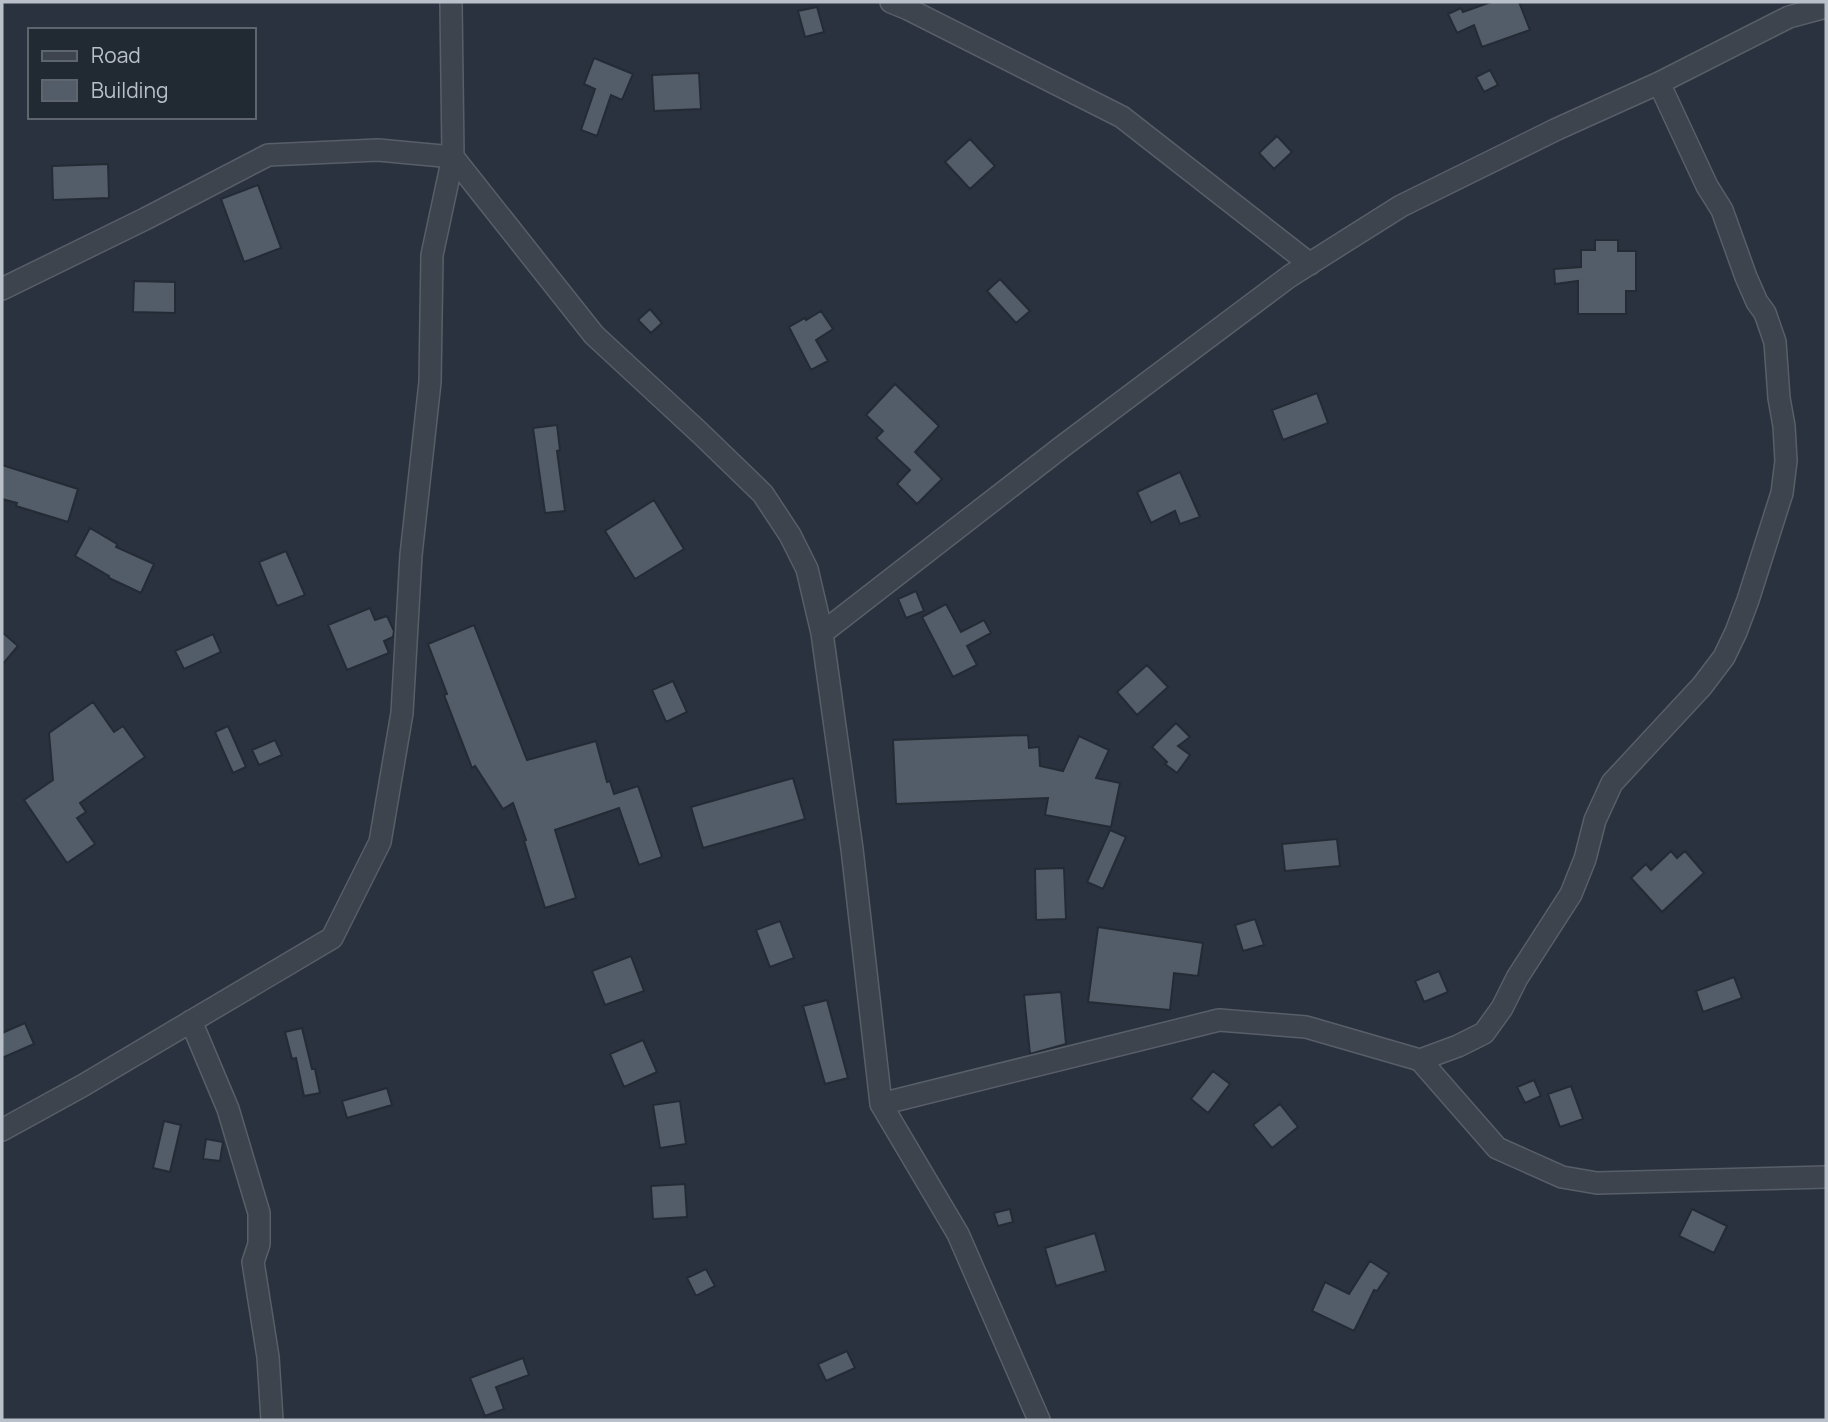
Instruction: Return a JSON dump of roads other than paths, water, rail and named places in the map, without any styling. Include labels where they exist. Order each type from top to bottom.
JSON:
[{"type":"street","points":[[2,1130],[82,1086],[332,938],[380,842],[402,713],[411,555],[430,382],[432,255],[453,157],[451,2]]},
{"type":"street","points":[[891,2],[1122,117],[1310,264]]},
{"type":"street","points":[[822,633],[1063,446],[1290,276],[1401,206],[1557,129],[1659,83],[1789,17],[1826,7]]},
{"type":"street","points":[[1420,1060],[1484,1033],[1502,1008],[1517,978],[1571,894],[1585,859],[1595,820],[1612,783],[1702,686],[1724,657],[1748,600],[1782,493],[1786,461],[1775,342],[1765,313],[1746,277],[1722,210],[1707,186],[1659,83]]},
{"type":"street","points":[[2,289],[268,155],[378,150],[453,157],[594,335],[763,494],[790,535],[807,569],[822,633],[852,849],[881,1104],[958,1234],[1040,1420]]},
{"type":"street","points":[[881,1104],[1219,1020],[1306,1027],[1420,1060],[1497,1148],[1562,1177],[1597,1183],[1826,1177]]},
{"type":"street","points":[[191,1021],[228,1109],[260,1213],[260,1244],[253,1262],[268,1357],[272,1420]]}]
